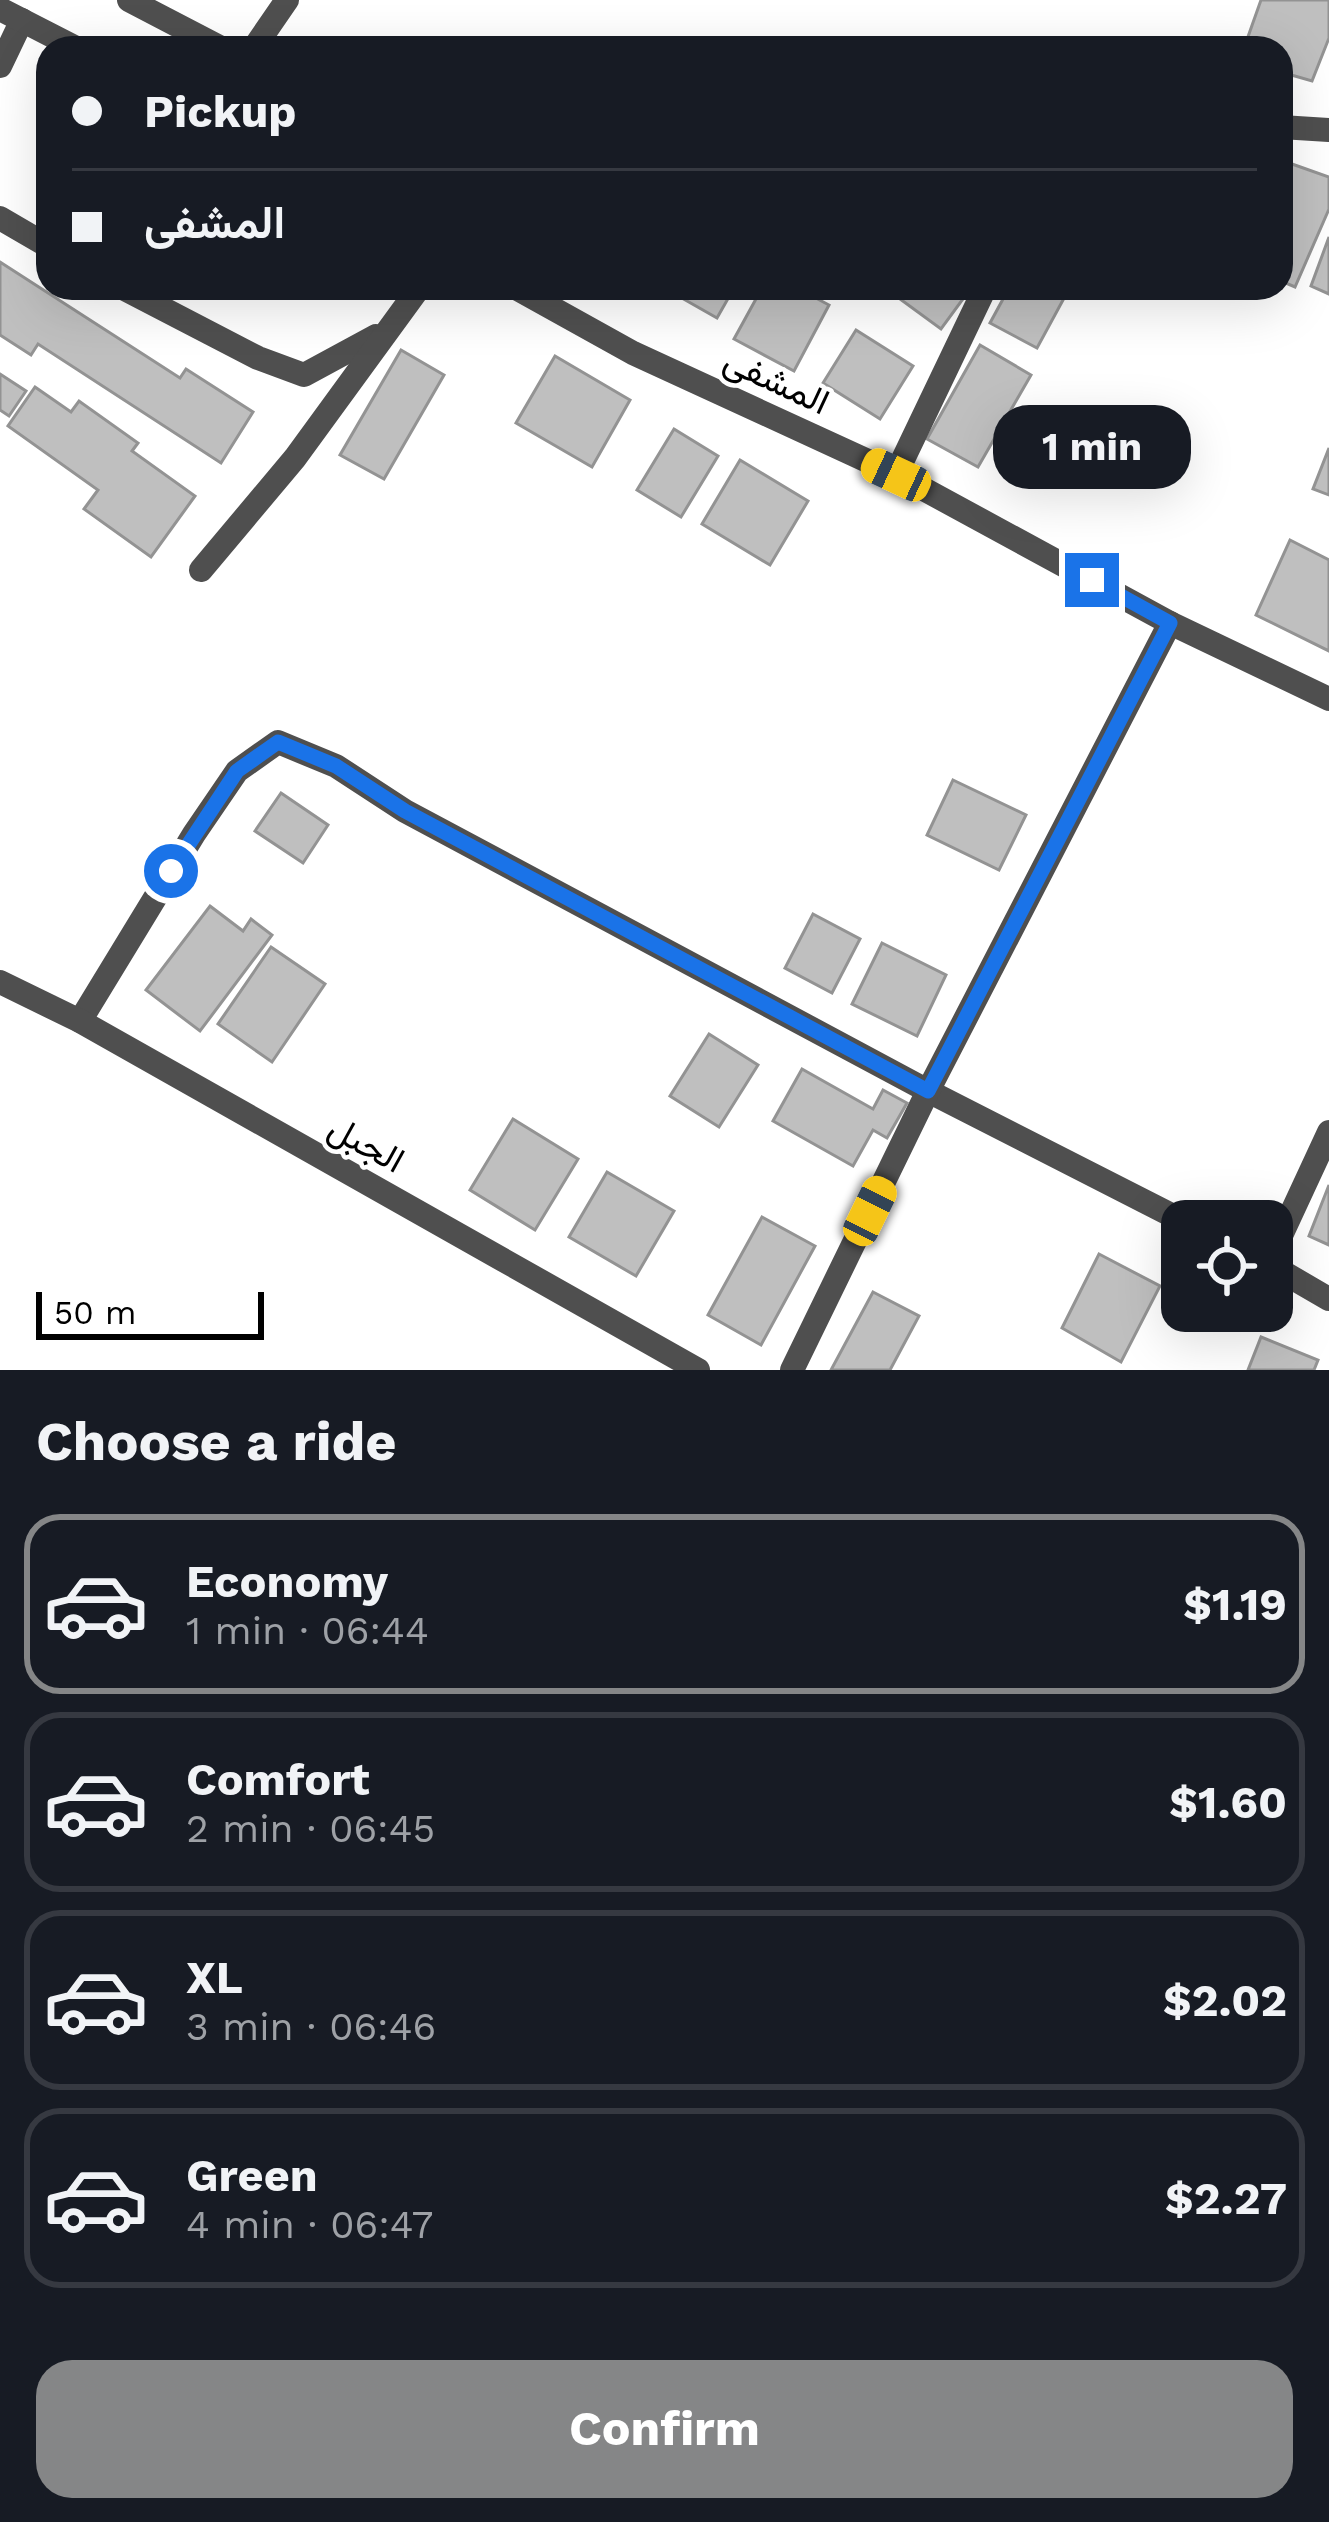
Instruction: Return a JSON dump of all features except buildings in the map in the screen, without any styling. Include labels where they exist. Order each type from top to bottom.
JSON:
[{"type":"street","points":[[129,0],[198,36]]},
{"type":"street","points":[[262,36],[287,0]]},
{"type":"street","points":[[0,66],[11,15],[52,36]]},
{"type":"street","points":[[1293,128],[1329,130]]},
{"type":"street","points":[[0,218],[36,239]]},
{"type":"street","points":[[147,300],[257,358],[304,375],[384,332]]},
{"type":"street","points":[[202,570],[295,458],[409,300]]},
{"type":"street","name":"المشفى","points":[[538,300],[633,353],[896,475],[1170,623],[1329,699]]},
{"type":"street","points":[[896,475],[979,300]]},
{"type":"street","points":[[792,1370],[928,1091],[1170,623]]},
{"type":"street","points":[[80,1021],[226,786],[237,771],[278,742],[336,766],[405,811],[928,1091],[1161,1210]]},
{"type":"street","name":"الجبل","points":[[0,982],[80,1021],[698,1370]]},
{"type":"street","points":[[1293,1210],[1329,1132]]},
{"type":"street","points":[[1293,1278],[1329,1299]]},
{"type":"route","points":[[171,871],[237,771],[278,742],[336,766],[405,811],[928,1091],[1170,623],[1092,580]]}]
